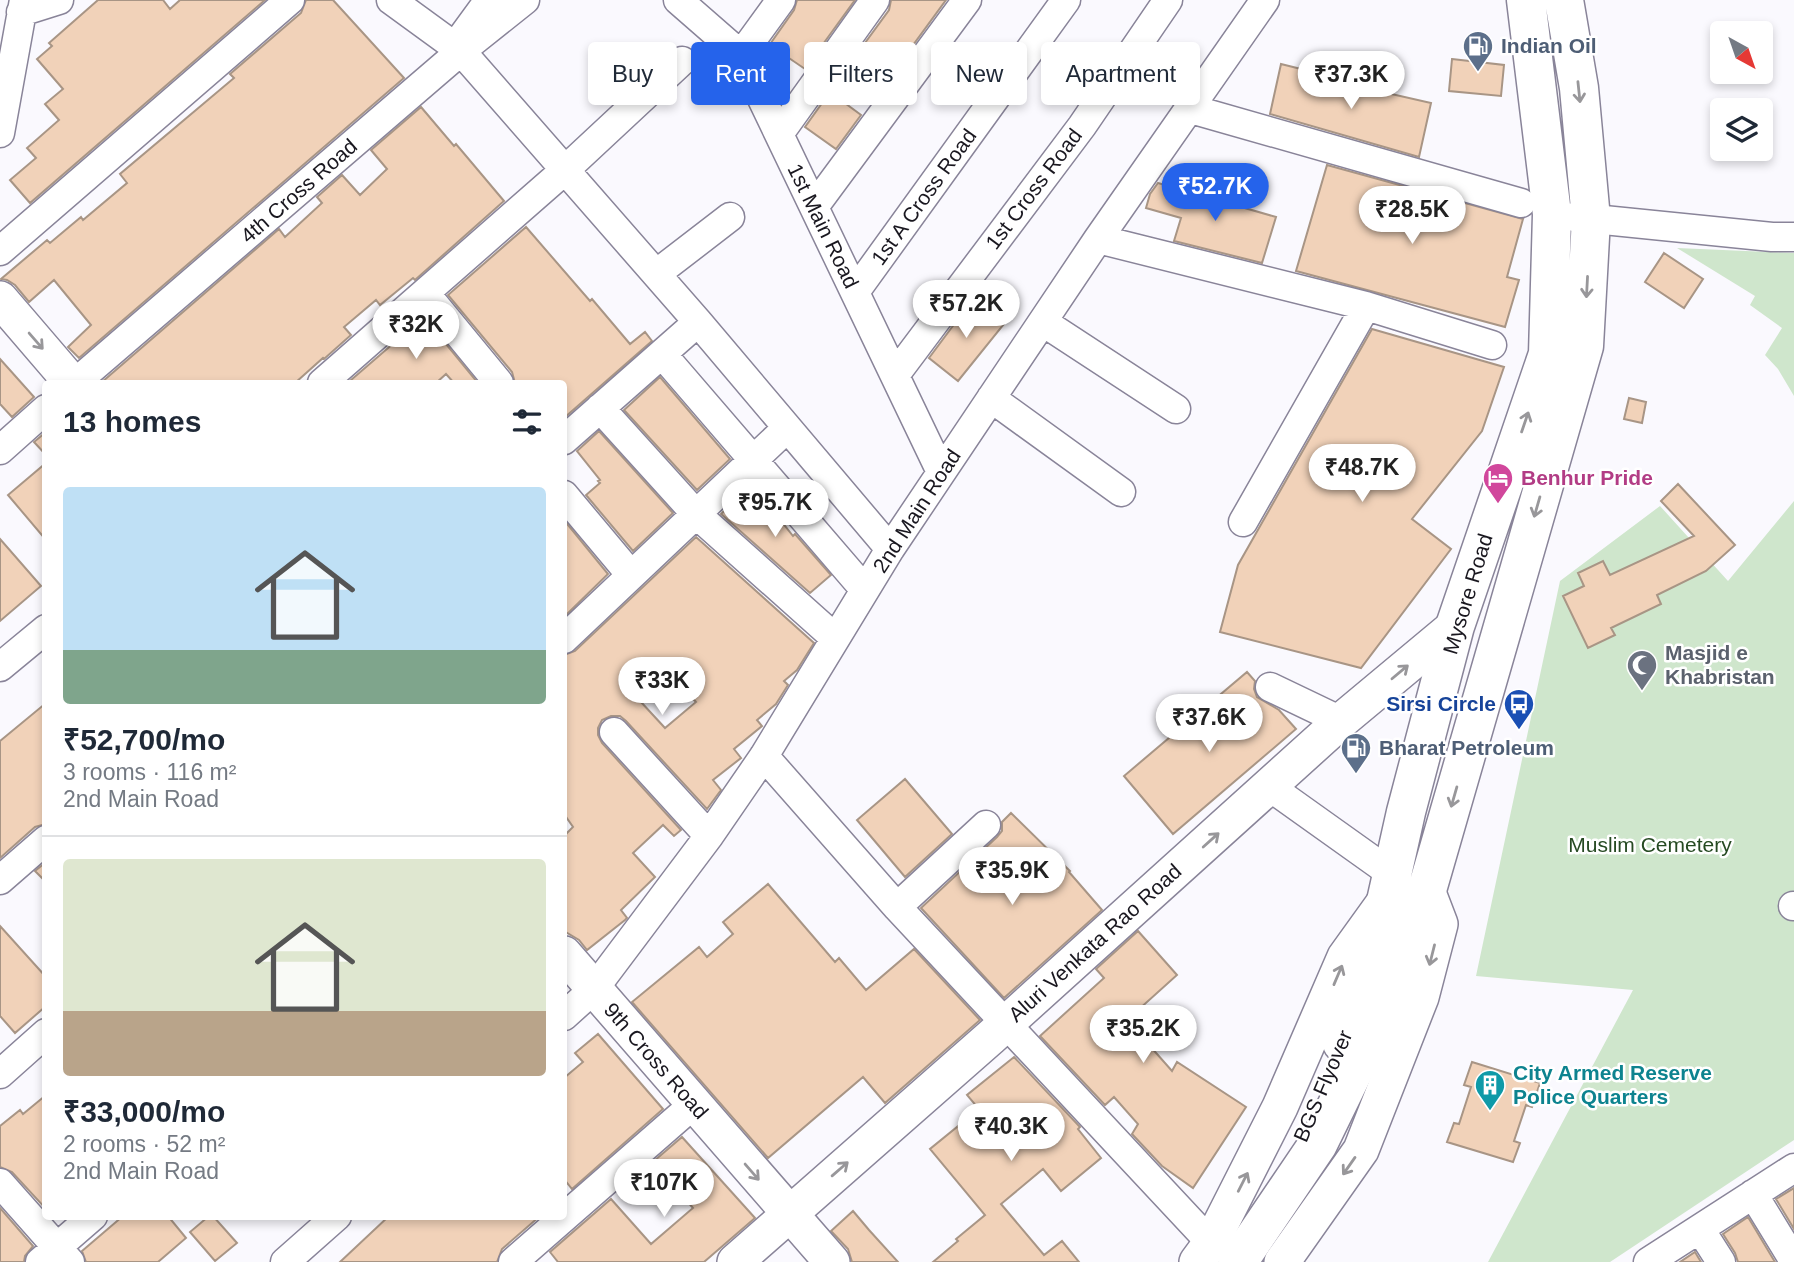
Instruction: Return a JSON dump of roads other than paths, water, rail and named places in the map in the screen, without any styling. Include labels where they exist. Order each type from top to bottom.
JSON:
[{"type":"highway","name":"Mysore Road","points":[[1383,979],[1389,886],[1455,625],[1548,354],[1526,0]]},
{"type":"highway","name":"Mysore Road","points":[[1383,979],[1427,890],[1584,346],[1591,219],[1579,88],[1564,0]]},
{"type":"highway","points":[[1216,1257],[1318,1144],[1383,979]]},
{"type":"main road","points":[[0,299],[71,380]]},
{"type":"main road","name":"Aluri Venkata Rao Road","points":[[735,1262],[1005,1024],[1341,721],[1455,625]]},
{"type":"main road","points":[[1216,1257],[1345,957],[1389,886]]},
{"type":"main road","points":[[1282,1262],[1361,1150],[1421,997],[1440,924],[1427,890]]},
{"type":"main road","name":"9th Cross Road","points":[[567,958],[832,1262]]},
{"type":"street","points":[[0,133],[22,6],[59,0]]},
{"type":"street","points":[[0,251],[290,0]]},
{"type":"street","points":[[392,0],[458,49],[698,322],[890,549]]},
{"type":"street","points":[[458,49],[489,0]]},
{"type":"street","name":"4th Cross Road","points":[[77,380],[458,49],[525,0]]},
{"type":"street","points":[[750,42],[781,0]]},
{"type":"street","points":[[779,134],[874,0]]},
{"type":"street","points":[[814,207],[967,0]]},
{"type":"street","name":"1st A Cross Road","points":[[855,292],[1066,0]]},
{"type":"street","name":"1st Cross Road","points":[[895,375],[1082,126],[1168,0]]},
{"type":"street","name":"2nd Main Road","points":[[567,1013],[594,989],[709,836],[764,756],[890,549],[1098,239],[1265,0]]},
{"type":"street","name":"1st Main Road","points":[[683,1],[727,42]]},
{"type":"street","points":[[325,380],[565,170],[682,61]]},
{"type":"street","name":"1st Main Road","points":[[765,105],[942,472]]},
{"type":"street","points":[[1191,109],[1537,209],[1591,219],[1794,237]]},
{"type":"street","points":[[656,274],[730,217]]},
{"type":"street","points":[[1098,239],[1366,306],[1492,345]]},
{"type":"street","points":[[425,293],[497,380]]},
{"type":"street","points":[[1243,522],[1366,306]]},
{"type":"street","points":[[567,437],[698,322]]},
{"type":"street","points":[[1042,322],[1176,409]]},
{"type":"street","points":[[662,354],[865,590]]},
{"type":"street","points":[[991,398],[1121,492]]},
{"type":"street","points":[[600,408],[695,513],[835,638]]},
{"type":"street","points":[[0,450],[42,413]]},
{"type":"street","points":[[568,625],[631,575],[787,428]]},
{"type":"street","points":[[567,499],[631,575]]},
{"type":"street","points":[[0,667],[42,632]]},
{"type":"street","points":[[1269,687],[1341,721]]},
{"type":"street","points":[[614,732],[709,836]]},
{"type":"street","points":[[764,756],[897,907],[1216,1257]]},
{"type":"street","points":[[1270,787],[1389,886]]},
{"type":"street","points":[[897,907],[986,825]]},
{"type":"street","points":[[0,880],[42,843]]},
{"type":"street","points":[[0,1073],[42,1036]]},
{"type":"street","points":[[567,1215],[694,1104]]},
{"type":"street","points":[[1648,1262],[1794,1168]]},
{"type":"street","points":[[0,1183],[56,1257],[89,1220]]},
{"type":"street","points":[[1753,1194],[1794,1261]]},
{"type":"street","points":[[285,1262],[332,1220]]},
{"type":"street","points":[[513,1262],[561,1220]]},
{"type":"street","points":[[1700,1229],[1721,1262]]},
{"type":"place","name":"Indian Oil","points":[[1478,73]]},
{"type":"place","name":"Benhur Pride","points":[[1498,505]]},
{"type":"place","name":"Masjid e Khabristan","points":[[1642,692]]},
{"type":"place","name":"Sirsi Circle","points":[[1519,731]]},
{"type":"place","name":"Bharat Petroleum","points":[[1356,775]]},
{"type":"place","name":"City Armed Reserve Police Quarters","points":[[1490,1112]]},
{"type":"park label","name":"Muslim Cemetery","points":[[1650,845]]}]
